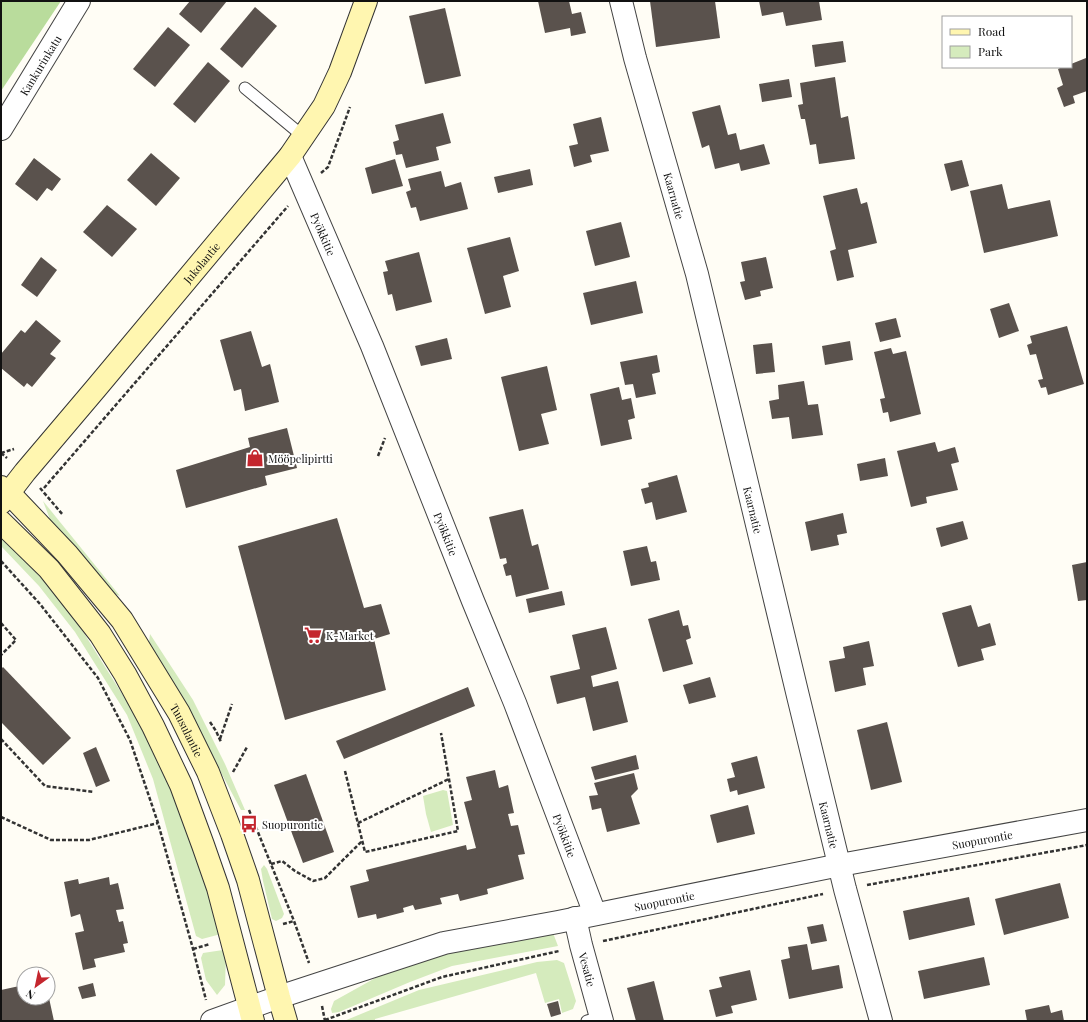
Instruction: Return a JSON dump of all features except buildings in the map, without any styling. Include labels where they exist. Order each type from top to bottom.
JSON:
[{"type":"main road","name":"Jukolantie","points":[[4,495],[97,387],[290,156],[304,137],[324,106],[340,72],[366,1]]},
{"type":"main road","name":"Tuusulantie","points":[[4,495],[67,554],[122,620],[178,713],[208,772],[232,834],[248,880],[286,1021]]},
{"type":"main road","points":[[1,522],[49,569],[100,634],[125,674],[154,726],[180,785],[218,888],[251,1014]]},
{"type":"street","name":"Kankurinkatu","points":[[1,127],[79,1]]},
{"type":"street","name":"Kaarnatie","points":[[621,1],[635,58],[697,274],[845,890],[881,1021]]},
{"type":"street","name":"Pyökkitie","points":[[290,156],[372,346],[515,703],[585,916]]},
{"type":"street","name":"Suopurontie","points":[[210,1014],[251,1014],[279,997],[444,943],[840,865],[1087,820]]},
{"type":"street","name":"Vesatie","points":[[585,916],[581,946],[596,1020]]},
{"type":"lane","points":[[245,88],[304,137]]},
{"type":"path","points":[[378,456],[387,432]]},
{"type":"path","points":[[1,560],[40,604],[98,678],[130,740],[158,822],[210,1014]]},
{"type":"path","points":[[1,623],[16,640],[1,655]]},
{"type":"path","points":[[219,740],[232,704]]},
{"type":"path","points":[[345,771],[365,852],[458,831],[441,733]]},
{"type":"path","points":[[1,739],[45,786],[94,792]]},
{"type":"path","points":[[233,772],[247,747]]},
{"type":"path","points":[[358,823],[449,779]]},
{"type":"path","points":[[1,817],[51,840],[89,840],[158,822]]},
{"type":"path","points":[[270,864],[282,861],[295,871],[313,881],[326,878],[362,841]]},
{"type":"path","points":[[325,1020],[442,977],[845,890],[1087,845]]},
{"type":"green space","points":[[1,1],[61,1],[1,91]]},
{"type":"green space","points":[[43,501],[120,596],[112,593],[51,522]]},
{"type":"green space","points":[[1,537],[47,584],[82,630],[134,713],[166,773],[184,821],[221,934],[202,939],[196,936],[153,779],[127,715],[75,632],[39,586],[1,546]]},
{"type":"green space","points":[[150,634],[193,700],[225,764],[245,810],[241,810],[187,709],[154,655],[149,642]]},
{"type":"green space","points":[[443,790],[447,791],[453,825],[431,832],[423,796]]},
{"type":"green space","points":[[264,865],[267,869],[284,914],[282,918],[276,921],[272,919],[263,881],[261,869]]},
{"type":"green space","points":[[553,933],[558,946],[452,966],[339,1012],[332,1013],[331,1009],[334,1001],[397,966],[450,951]]},
{"type":"green space","points":[[223,950],[226,956],[225,985],[217,995],[206,980],[201,958],[203,953]]},
{"type":"green space","points":[[557,960],[564,963],[576,1001],[573,1009],[562,1013],[559,999],[545,1003],[536,973],[375,1019],[375,1021],[344,1021],[419,990],[537,962]]},
{"type":"place","name":"Mööpelipirtti","points":[[255,458]]},
{"type":"place","name":"K-Market","points":[[313,635]]},
{"type":"place","name":"Suopurontie","points":[[249,824]]}]
